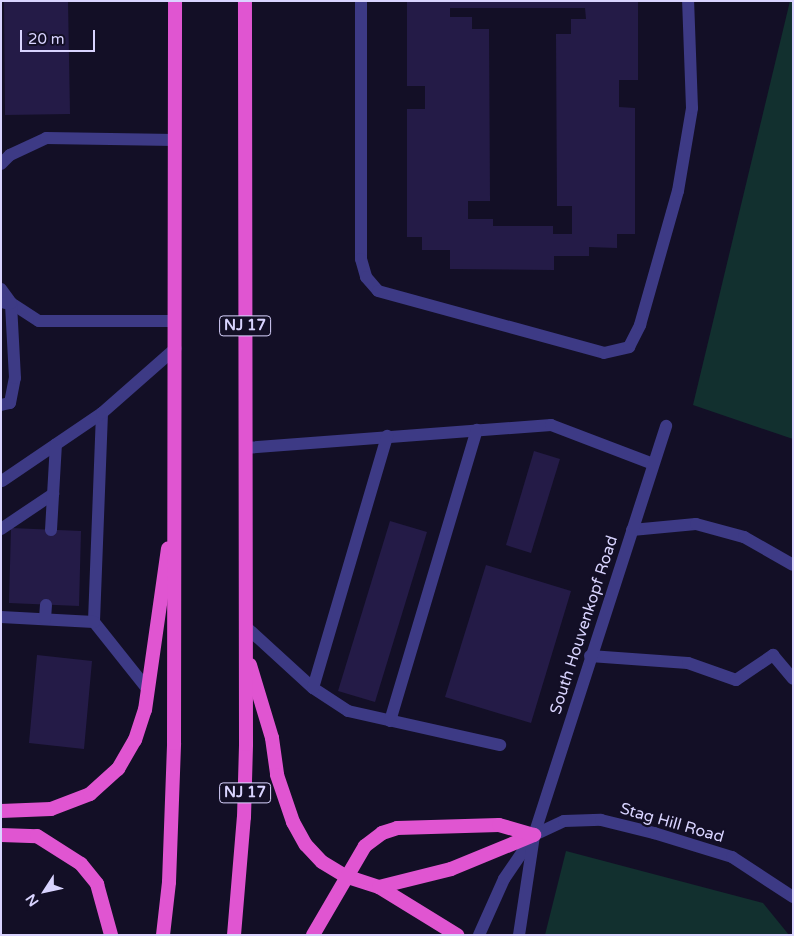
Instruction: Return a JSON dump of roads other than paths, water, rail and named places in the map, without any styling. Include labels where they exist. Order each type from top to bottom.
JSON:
[{"type":"highway","points":[[163,935],[173,814],[176,496],[176,1]]},
{"type":"highway","name":"NJ 17","points":[[234,935],[244,817],[246,650],[245,1]]},
{"type":"highway","points":[[1,811],[51,809],[90,794],[118,769],[135,740],[148,690],[176,496]]},
{"type":"highway","points":[[246,650],[272,738],[277,775],[293,822],[322,862],[345,876],[379,887],[457,935]]},
{"type":"highway","points":[[314,935],[345,876],[365,846],[382,833],[397,828],[499,825],[534,835]]},
{"type":"highway","points":[[1,835],[37,836],[81,864],[97,884],[111,935]]},
{"type":"highway","points":[[379,887],[452,869],[534,835]]},
{"type":"street","points":[[361,1],[361,259],[366,277],[378,291],[604,353],[629,347],[640,325],[678,191],[692,108],[688,1]]},
{"type":"street","points":[[4,157],[46,138],[175,140]]},
{"type":"street","points":[[1,289],[6,303],[15,378],[10,403],[1,405]]},
{"type":"street","points":[[6,303],[39,321],[176,320]]},
{"type":"street","points":[[2,481],[102,413],[176,348]]},
{"type":"street","points":[[102,413],[94,622],[148,690]]},
{"type":"street","points":[[245,448],[550,425],[653,464]]},
{"type":"street","name":"South Houvenkopf Road","points":[[534,835],[590,656],[666,426]]},
{"type":"street","points":[[390,720],[477,430]]},
{"type":"street","points":[[313,688],[387,436]]},
{"type":"street","points":[[51,530],[56,444]]},
{"type":"street","points":[[1,529],[54,494]]},
{"type":"street","points":[[632,530],[696,524],[744,537],[793,565]]},
{"type":"street","points":[[45,619],[46,605]]},
{"type":"street","points":[[1,617],[94,622]]},
{"type":"street","points":[[245,626],[313,688],[348,711],[500,745]]},
{"type":"street","points":[[590,656],[688,664],[736,680],[773,655],[793,679]]},
{"type":"street","name":"Stag Hill Road","points":[[534,835],[564,821],[601,820],[654,833],[732,857],[793,897]]},
{"type":"street","points":[[480,935],[504,879],[534,835]]},
{"type":"street","points":[[519,935],[534,835]]}]
